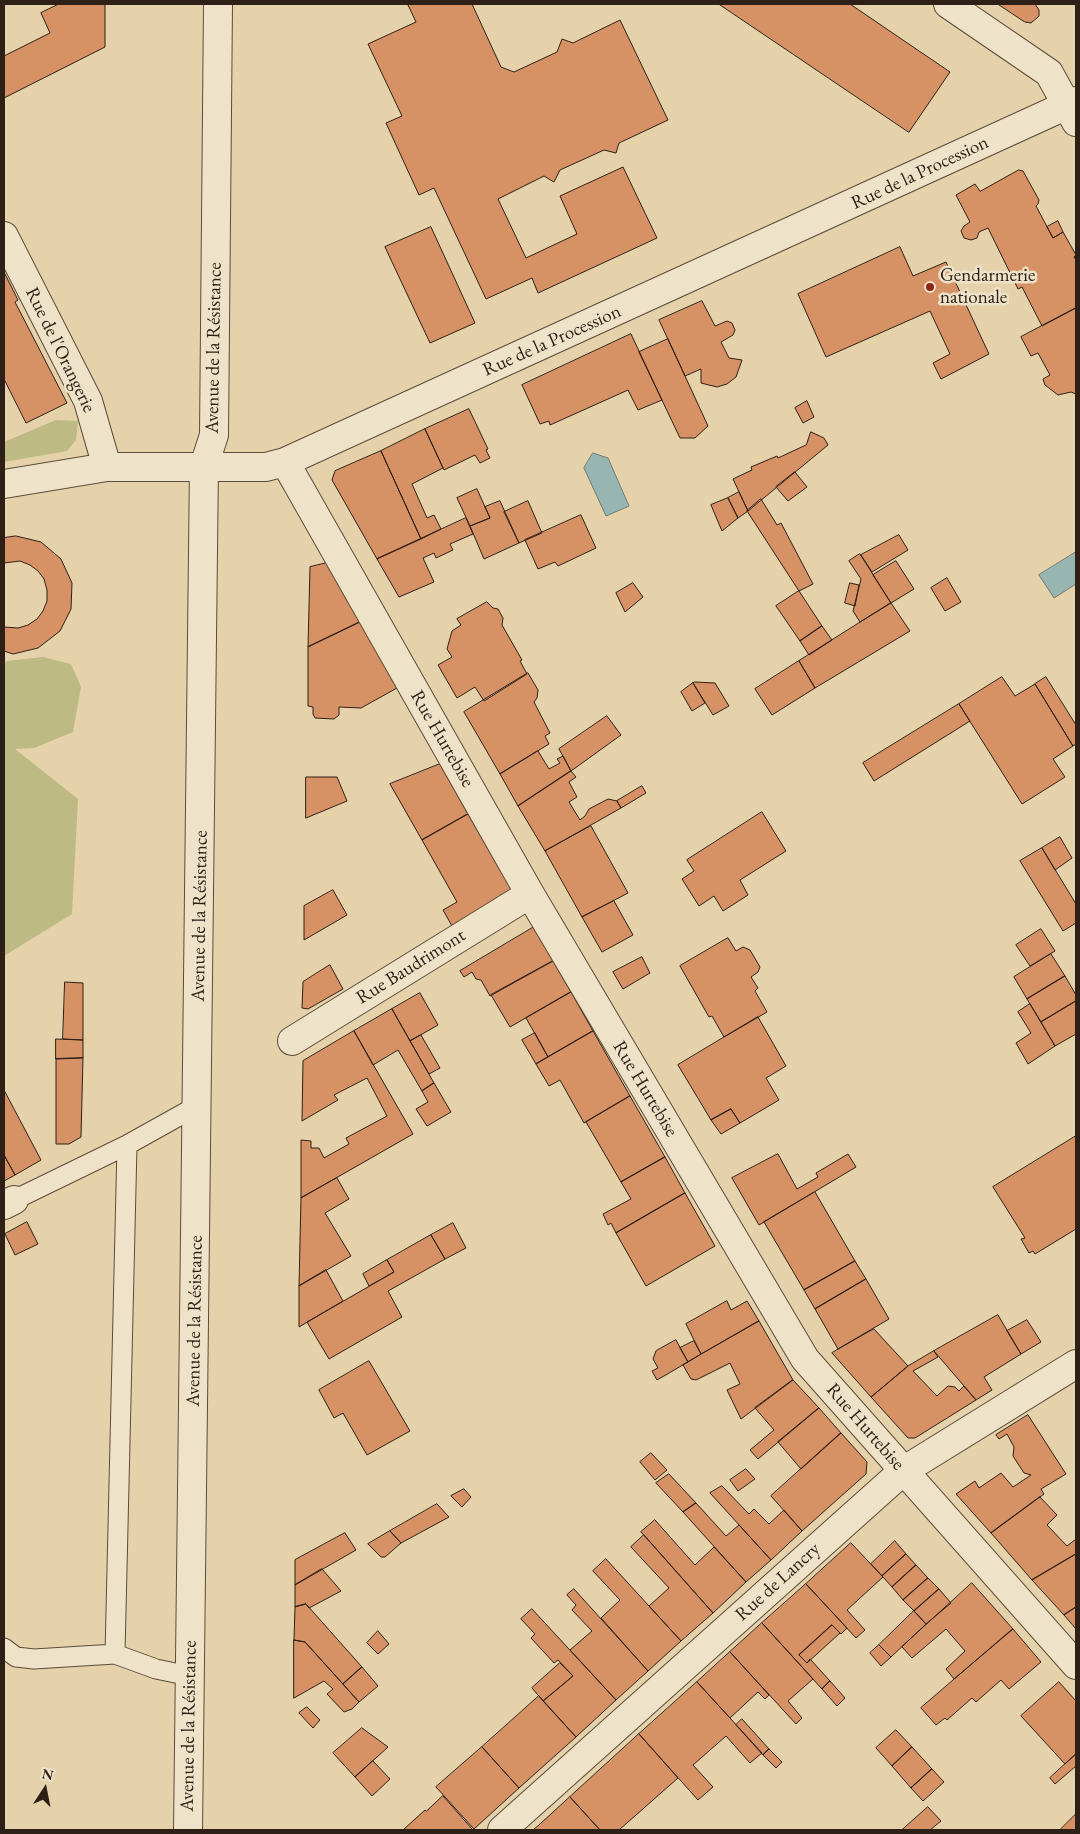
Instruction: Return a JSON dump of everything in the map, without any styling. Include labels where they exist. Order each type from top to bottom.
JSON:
[{"type":"street","name":"Avenue de la Résistance","points":[[188,1830],[204,466],[214,434],[218,4]]},
{"type":"street","points":[[948,4],[1049,73],[1073,110]]},
{"type":"street","name":"Rue de la Procession","points":[[4,484],[107,466],[266,467],[285,462],[1073,110]]},
{"type":"street","name":"Rue de l'Orangerie","points":[[4,236],[88,401],[107,466]]},
{"type":"street","name":"Rue Hurtebise","points":[[285,462],[530,894],[805,1359],[1076,1665]]},
{"type":"street","name":"Rue Baudrimont","points":[[292,1041],[530,894]]},
{"type":"street","name":"Rue de Lancry","points":[[502,1830],[903,1471],[1076,1364]]},
{"type":"lane","points":[[9,1202],[127,1145],[197,1106]]},
{"type":"lane","points":[[115,1654],[127,1145]]},
{"type":"lane","points":[[4,1648],[16,1657],[34,1659],[115,1654],[156,1669],[190,1676]]},
{"type":"shaded area","points":[[56,420],[78,421],[76,440],[67,451],[4,462],[4,442]]},
{"type":"shaded area","points":[[43,657],[71,664],[81,687],[73,732],[34,748],[15,749],[78,799],[72,914],[4,956],[4,664],[7,661]]},
{"type":"water","points":[[593,453],[608,458],[629,506],[606,516],[584,468]]},
{"type":"water","points":[[1076,552],[1076,584],[1054,598],[1039,575]]},
{"type":"building","points":[[59,4],[105,4],[105,47],[4,98],[4,56],[50,33],[41,13]]},
{"type":"building","points":[[472,4],[501,67],[514,72],[557,52],[562,39],[573,43],[620,20],[668,120],[619,143],[616,153],[604,150],[560,170],[554,182],[544,176],[498,199],[526,258],[577,234],[560,196],[623,167],[657,238],[538,293],[532,278],[486,299],[434,188],[419,195],[386,123],[402,116],[368,44],[416,22],[408,5]]},
{"type":"building","points":[[719,4],[850,4],[950,72],[909,132]]},
{"type":"building","points":[[998,4],[1035,4],[1039,10],[1039,16],[1031,23],[1025,22]]},
{"type":"building","points":[[1019,170],[1023,171],[1039,200],[1036,206],[1053,238],[1063,232],[1076,255],[1074,257],[1076,260],[1076,308],[1042,326],[1022,287],[1018,289],[988,228],[979,232],[977,238],[971,240],[964,238],[961,231],[970,222],[956,195],[975,184],[980,191]]},
{"type":"building","points":[[1058,221],[1063,232],[1053,238],[1047,227]]},
{"type":"building","points":[[431,227],[475,323],[430,343],[385,247]]},
{"type":"building","points":[[900,247],[913,276],[946,262],[989,354],[941,379],[933,363],[950,354],[930,311],[826,357],[798,294]]},
{"type":"building","points":[[4,272],[18,300],[15,302],[67,403],[26,423],[4,379]]},
{"type":"building","points":[[702,301],[715,326],[727,321],[732,323],[735,330],[733,335],[721,342],[729,358],[742,360],[736,377],[727,384],[717,387],[701,383],[701,369],[685,376],[659,320]]},
{"type":"building","points":[[1076,308],[1076,394],[1071,392],[1058,395],[1045,385],[1043,379],[1050,375],[1038,353],[1031,356],[1021,337]]},
{"type":"building","points":[[631,334],[662,400],[638,410],[628,390],[550,425],[549,421],[540,424],[522,385]]},
{"type":"building","points":[[668,339],[708,426],[695,438],[680,438],[639,352]]},
{"type":"building","points":[[807,401],[814,417],[803,423],[795,408]]},
{"type":"building","points":[[469,409],[488,449],[486,450],[490,458],[480,463],[475,455],[444,470],[425,429]]},
{"type":"building","points":[[425,429],[443,468],[412,484],[427,518],[434,515],[441,529],[421,539],[381,451]]},
{"type":"building","points":[[811,432],[824,438],[828,445],[748,511],[733,479],[752,470],[751,467],[777,456],[778,458],[806,445]]},
{"type":"building","points":[[381,451],[421,539],[377,559],[332,480],[335,471]]},
{"type":"building","points":[[795,472],[807,487],[788,501],[776,487]]},
{"type":"building","points":[[477,489],[490,518],[470,526],[457,498]]},
{"type":"building","points":[[739,492],[748,511],[738,518],[728,498]]},
{"type":"building","points":[[728,498],[738,518],[722,531],[711,505]]},
{"type":"building","points":[[761,499],[777,525],[781,523],[813,584],[799,591],[747,511]]},
{"type":"building","points":[[500,501],[519,543],[484,559],[470,526],[490,518],[485,507]]},
{"type":"building","points":[[528,501],[542,533],[519,543],[504,512]]},
{"type":"building","points":[[581,515],[596,548],[558,566],[555,562],[538,569],[525,540]]},
{"type":"building","points":[[466,518],[473,534],[450,544],[453,550],[436,558],[434,553],[423,558],[434,582],[399,597],[377,559]]},
{"type":"building","points":[[899,535],[908,550],[872,572],[861,555]]},
{"type":"building","points":[[16,536],[41,542],[61,559],[72,583],[71,609],[60,631],[38,648],[13,654],[4,651],[4,627],[18,628],[28,625],[37,619],[47,601],[44,579],[38,571],[20,561],[4,563],[4,538]]},
{"type":"building","points":[[860,554],[891,603],[860,622],[853,611],[861,579],[849,561]]},
{"type":"building","points":[[896,561],[914,589],[891,603],[873,575]]},
{"type":"building","points":[[327,563],[360,622],[308,647],[310,567]]},
{"type":"building","points":[[947,578],[961,602],[945,611],[931,588]]},
{"type":"building","points":[[633,583],[643,597],[625,612],[616,593]]},
{"type":"building","points":[[850,583],[859,585],[855,606],[845,603]]},
{"type":"building","points":[[799,591],[822,626],[800,641],[776,606]]},
{"type":"building","points":[[487,602],[493,608],[498,609],[503,618],[502,625],[522,660],[520,661],[527,674],[484,701],[475,687],[457,698],[438,665],[452,657],[447,649],[452,631],[461,625],[457,619]]},
{"type":"building","points":[[891,603],[910,631],[815,688],[799,661]]},
{"type":"building","points":[[360,622],[397,688],[361,708],[339,707],[339,715],[334,719],[315,718],[313,707],[308,706],[308,647]]},
{"type":"building","points":[[822,626],[832,640],[809,655],[800,641]]},
{"type":"building","points":[[799,661],[815,688],[772,715],[755,689]]},
{"type":"building","points":[[528,673],[538,690],[537,698],[534,702],[550,733],[545,736],[549,744],[500,774],[464,712]]},
{"type":"building","points":[[1002,677],[1015,696],[1035,684],[1073,746],[1053,759],[1065,777],[1022,804],[959,704]]},
{"type":"building","points":[[1046,677],[1076,725],[1076,744],[1073,746],[1035,684]]},
{"type":"building","points":[[693,683],[715,683],[729,706],[713,715]]},
{"type":"building","points":[[693,683],[705,703],[692,711],[681,692]]},
{"type":"building","points":[[959,704],[970,721],[874,781],[863,763]]},
{"type":"building","points":[[607,716],[621,735],[571,771],[559,749]]},
{"type":"building","points":[[538,751],[549,769],[560,763],[557,759],[563,756],[571,771],[518,806],[500,774]]},
{"type":"building","points":[[440,764],[468,814],[422,840],[390,784]]},
{"type":"building","points":[[571,771],[576,777],[569,782],[577,797],[569,802],[580,820],[589,809],[608,799],[617,801],[621,808],[545,851],[518,806]]},
{"type":"building","points":[[306,777],[337,777],[347,801],[306,818]]},
{"type":"building","points":[[642,786],[646,793],[621,808],[617,801]]},
{"type":"building","points":[[762,812],[786,851],[740,880],[748,895],[723,911],[714,896],[699,906],[682,879],[694,871],[687,860]]},
{"type":"building","points":[[468,814],[513,892],[452,926],[443,910],[457,902],[422,840]]},
{"type":"building","points":[[591,826],[628,893],[582,917],[545,851]]},
{"type":"building","points":[[1060,837],[1072,858],[1055,870],[1042,848]]},
{"type":"building","points":[[1042,848],[1076,904],[1076,923],[1063,931],[1020,861]]},
{"type":"building","points":[[333,890],[347,915],[304,940],[304,906]]},
{"type":"building","points":[[614,901],[633,935],[602,952],[582,917]]},
{"type":"building","points":[[534,927],[553,961],[490,996],[481,980],[476,979],[472,972],[464,977],[460,971]]},
{"type":"building","points":[[1041,929],[1055,951],[1030,966],[1016,945]]},
{"type":"building","points":[[728,938],[736,951],[743,947],[750,950],[760,967],[758,972],[751,977],[758,988],[755,991],[767,1012],[724,1037],[712,1016],[709,1017],[680,966]]},
{"type":"building","points":[[1051,954],[1065,976],[1027,999],[1014,977]]},
{"type":"building","points":[[642,957],[650,973],[623,989],[613,972]]},
{"type":"building","points":[[553,961],[571,992],[510,1027],[491,995]]},
{"type":"building","points":[[330,965],[343,989],[308,1009],[302,1008],[303,982]]},
{"type":"building","points":[[1065,976],[1076,995],[1076,1001],[1041,1022],[1027,999]]},
{"type":"building","points":[[65,982],[83,983],[83,1040],[63,1039]]},
{"type":"building","points":[[571,992],[593,1031],[548,1057],[526,1018]]},
{"type":"building","points":[[420,993],[438,1025],[410,1041],[392,1009]]},
{"type":"building","points":[[1076,1001],[1076,1034],[1055,1046],[1041,1022]]},
{"type":"building","points":[[1030,1004],[1055,1046],[1028,1064],[1016,1043],[1031,1033],[1018,1012]]},
{"type":"building","points":[[392,1009],[434,1083],[422,1091],[398,1050],[373,1065],[354,1031]]},
{"type":"building","points":[[758,1017],[786,1066],[766,1078],[779,1100],[740,1123],[731,1109],[711,1120],[678,1065]]},
{"type":"building","points":[[354,1031],[413,1134],[301,1198],[301,1140],[311,1141],[311,1148],[319,1148],[324,1158],[349,1144],[346,1138],[387,1116],[367,1078],[334,1095],[338,1100],[302,1121],[303,1061]]},
{"type":"building","points":[[593,1031],[630,1096],[584,1123],[560,1080],[549,1086],[536,1064]]},
{"type":"building","points":[[535,1033],[548,1057],[536,1064],[522,1040]]},
{"type":"building","points":[[421,1035],[440,1068],[429,1074],[410,1041]]},
{"type":"building","points":[[56,1039],[83,1040],[83,1058],[56,1059]]},
{"type":"building","points":[[83,1058],[81,1137],[69,1144],[56,1144],[56,1059]]},
{"type":"building","points":[[434,1083],[451,1112],[427,1126],[416,1109],[428,1102],[422,1091]]},
{"type":"building","points":[[4,1090],[41,1160],[15,1175],[4,1155]]},
{"type":"building","points":[[630,1096],[665,1157],[621,1182],[586,1122]]},
{"type":"building","points":[[731,1109],[740,1123],[721,1134],[711,1120]]},
{"type":"building","points":[[1076,1136],[1076,1229],[1035,1254],[1033,1251],[1029,1253],[1021,1239],[1025,1238],[993,1187]]},
{"type":"building","points":[[778,1154],[797,1189],[818,1177],[816,1173],[848,1154],[856,1167],[759,1225],[732,1178]]},
{"type":"building","points":[[4,1155],[15,1175],[4,1181]]},
{"type":"building","points":[[665,1157],[685,1193],[616,1233],[611,1223],[608,1225],[603,1214],[631,1199],[621,1182]]},
{"type":"building","points":[[337,1178],[349,1199],[325,1213],[351,1256],[299,1286],[301,1198]]},
{"type":"building","points":[[815,1192],[855,1261],[804,1290],[764,1222]]},
{"type":"building","points":[[685,1193],[715,1246],[646,1286],[616,1233]]},
{"type":"building","points":[[27,1222],[38,1244],[15,1255],[5,1234]]},
{"type":"building","points":[[453,1223],[466,1248],[445,1259],[431,1235]]},
{"type":"building","points":[[431,1235],[445,1259],[388,1291],[402,1317],[329,1359],[307,1322],[394,1272],[387,1260]]},
{"type":"building","points":[[387,1260],[394,1272],[369,1286],[363,1274]]},
{"type":"building","points":[[855,1261],[866,1279],[815,1309],[804,1290]]},
{"type":"building","points":[[326,1270],[343,1301],[299,1327],[299,1286]]},
{"type":"building","points":[[866,1279],[889,1319],[838,1349],[815,1309]]},
{"type":"building","points":[[727,1301],[731,1310],[747,1301],[759,1321],[701,1354],[686,1324]]},
{"type":"building","points":[[998,1315],[1021,1354],[984,1377],[992,1390],[976,1400],[934,1351]]},
{"type":"building","points":[[1027,1320],[1041,1342],[1021,1354],[1007,1331]]},
{"type":"building","points":[[759,1321],[793,1380],[741,1419],[727,1390],[740,1384],[730,1363],[696,1380],[691,1379],[683,1365]]},
{"type":"building","points":[[874,1329],[908,1366],[871,1397],[832,1353]]},
{"type":"building","points":[[676,1340],[688,1362],[657,1380],[652,1371],[658,1368],[653,1359],[656,1351]]},
{"type":"building","points":[[694,1341],[701,1354],[688,1362],[680,1348]]},
{"type":"building","points":[[934,1351],[938,1357],[913,1371],[937,1396],[948,1386],[955,1387],[959,1391],[964,1386],[976,1400],[915,1438],[908,1438],[871,1397],[908,1366]]},
{"type":"building","points":[[369,1361],[410,1431],[367,1455],[343,1413],[334,1418],[319,1390]]},
{"type":"building","points":[[793,1380],[819,1408],[758,1459],[750,1450],[774,1430],[755,1408]]},
{"type":"building","points":[[819,1408],[841,1433],[801,1469],[778,1442]]},
{"type":"building","points":[[1028,1415],[1066,1474],[1041,1489],[1044,1494],[991,1533],[956,1494],[975,1481],[979,1488],[1001,1473],[1013,1487],[1031,1475],[1024,1473],[1013,1456],[1014,1447],[1007,1434],[999,1439],[996,1435]]},
{"type":"building","points":[[841,1433],[867,1462],[866,1474],[802,1531],[771,1496]]},
{"type":"building","points":[[651,1453],[667,1470],[655,1480],[640,1462]]},
{"type":"building","points":[[746,1469],[755,1479],[738,1491],[730,1480]]},
{"type":"building","points":[[669,1474],[696,1503],[683,1512],[656,1483]]},
{"type":"building","points":[[722,1486],[749,1514],[754,1509],[769,1524],[784,1510],[802,1531],[771,1560],[710,1493]]},
{"type":"building","points":[[464,1489],[471,1497],[462,1507],[451,1496]]},
{"type":"building","points":[[1040,1497],[1057,1515],[1047,1525],[1067,1546],[1076,1539],[1076,1554],[1032,1580],[991,1533]]},
{"type":"building","points":[[696,1503],[726,1536],[739,1525],[771,1560],[746,1582],[683,1512]]},
{"type":"building","points":[[437,1504],[449,1517],[401,1543],[390,1531]]},
{"type":"building","points":[[655,1520],[695,1565],[714,1547],[746,1582],[713,1613],[641,1532]]},
{"type":"building","points":[[390,1531],[401,1543],[385,1557],[381,1557],[368,1544]]},
{"type":"building","points":[[345,1533],[356,1550],[295,1585],[295,1560]]},
{"type":"building","points":[[644,1535],[713,1613],[681,1641],[649,1606],[669,1588],[631,1547]]},
{"type":"building","points":[[895,1541],[906,1554],[882,1576],[871,1564]]},
{"type":"building","points":[[851,1543],[883,1577],[847,1610],[865,1630],[856,1638],[806,1584]]},
{"type":"building","points":[[906,1554],[916,1565],[892,1587],[882,1576]]},
{"type":"building","points":[[1076,1554],[1076,1607],[1064,1615],[1032,1580]]},
{"type":"building","points":[[606,1559],[681,1641],[648,1671],[601,1618],[620,1600],[593,1571]]},
{"type":"building","points":[[916,1565],[928,1578],[903,1600],[892,1587]]},
{"type":"building","points":[[322,1569],[341,1591],[309,1608],[306,1604],[295,1607],[295,1585]]},
{"type":"building","points":[[928,1578],[939,1589],[914,1611],[903,1600]]},
{"type":"building","points":[[972,1583],[1013,1629],[954,1679],[946,1669],[965,1651],[946,1629],[912,1658],[902,1647]]},
{"type":"building","points":[[806,1584],[847,1628],[841,1634],[832,1625],[799,1655],[807,1663],[810,1659],[830,1681],[822,1689],[762,1623]]},
{"type":"building","points":[[574,1589],[648,1671],[616,1700],[570,1650],[592,1631],[572,1610],[576,1605],[567,1595]]},
{"type":"building","points":[[939,1589],[951,1603],[926,1624],[914,1611]]},
{"type":"building","points":[[306,1604],[362,1667],[343,1684],[305,1642],[294,1640],[295,1607]]},
{"type":"building","points":[[1076,1607],[1076,1629],[1064,1615]]},
{"type":"building","points":[[532,1609],[616,1700],[576,1737],[543,1701],[573,1676],[558,1660],[554,1663],[531,1638],[535,1634],[521,1619]]},
{"type":"building","points":[[914,1611],[926,1624],[891,1657],[879,1645]]},
{"type":"building","points":[[762,1623],[813,1679],[788,1701],[802,1718],[796,1724],[730,1652]]},
{"type":"building","points":[[832,1625],[840,1633],[807,1663],[799,1655]]},
{"type":"building","points":[[1013,1629],[1041,1662],[1009,1689],[1001,1680],[976,1702],[972,1698],[947,1720],[945,1718],[936,1725],[921,1708]]},
{"type":"building","points":[[378,1631],[389,1644],[378,1654],[367,1643]]},
{"type":"building","points":[[294,1640],[305,1642],[359,1702],[352,1709],[344,1712],[327,1694],[333,1689],[324,1681],[294,1698]]},
{"type":"building","points":[[879,1645],[891,1657],[881,1666],[870,1653]]},
{"type":"building","points":[[730,1652],[769,1695],[765,1699],[758,1692],[730,1718],[697,1682]]},
{"type":"building","points":[[560,1663],[573,1676],[543,1701],[532,1688]]},
{"type":"building","points":[[362,1667],[378,1686],[359,1702],[343,1684]]},
{"type":"building","points":[[830,1681],[845,1698],[837,1706],[822,1689]]},
{"type":"building","points":[[697,1682],[762,1753],[750,1763],[726,1736],[693,1765],[713,1787],[698,1800],[639,1734]]},
{"type":"building","points":[[1059,1682],[1076,1701],[1076,1754],[1065,1764],[1021,1716]]},
{"type":"building","points":[[539,1696],[576,1737],[519,1788],[482,1747]]},
{"type":"building","points":[[307,1707],[320,1720],[313,1728],[299,1713]]},
{"type":"building","points":[[742,1719],[769,1749],[763,1755],[736,1725]]},
{"type":"building","points":[[362,1728],[388,1747],[355,1777],[333,1753]]},
{"type":"building","points":[[896,1730],[912,1747],[892,1766],[876,1748]]},
{"type":"building","points":[[639,1734],[678,1778],[619,1830],[600,1830],[570,1797]]},
{"type":"building","points":[[482,1747],[519,1788],[474,1829],[436,1787]]},
{"type":"building","points":[[912,1747],[932,1769],[911,1788],[892,1766]]},
{"type":"building","points":[[769,1749],[782,1762],[776,1768],[763,1755]]},
{"type":"building","points":[[1076,1754],[1076,1766],[1055,1784],[1050,1778]]},
{"type":"building","points":[[373,1761],[390,1779],[372,1796],[355,1777]]},
{"type":"building","points":[[932,1769],[944,1782],[923,1801],[911,1788]]},
{"type":"building","points":[[443,1796],[473,1830],[403,1830],[425,1810]]},
{"type":"building","points":[[570,1797],[600,1830],[533,1830],[540,1824]]},
{"type":"building","points":[[928,1807],[941,1821],[930,1830],[902,1830]]},
{"type":"building","points":[[1076,1814],[1076,1830],[1060,1830]]},
{"type":"place","name":"Gendarmerie nationale","points":[[930,287]]}]
